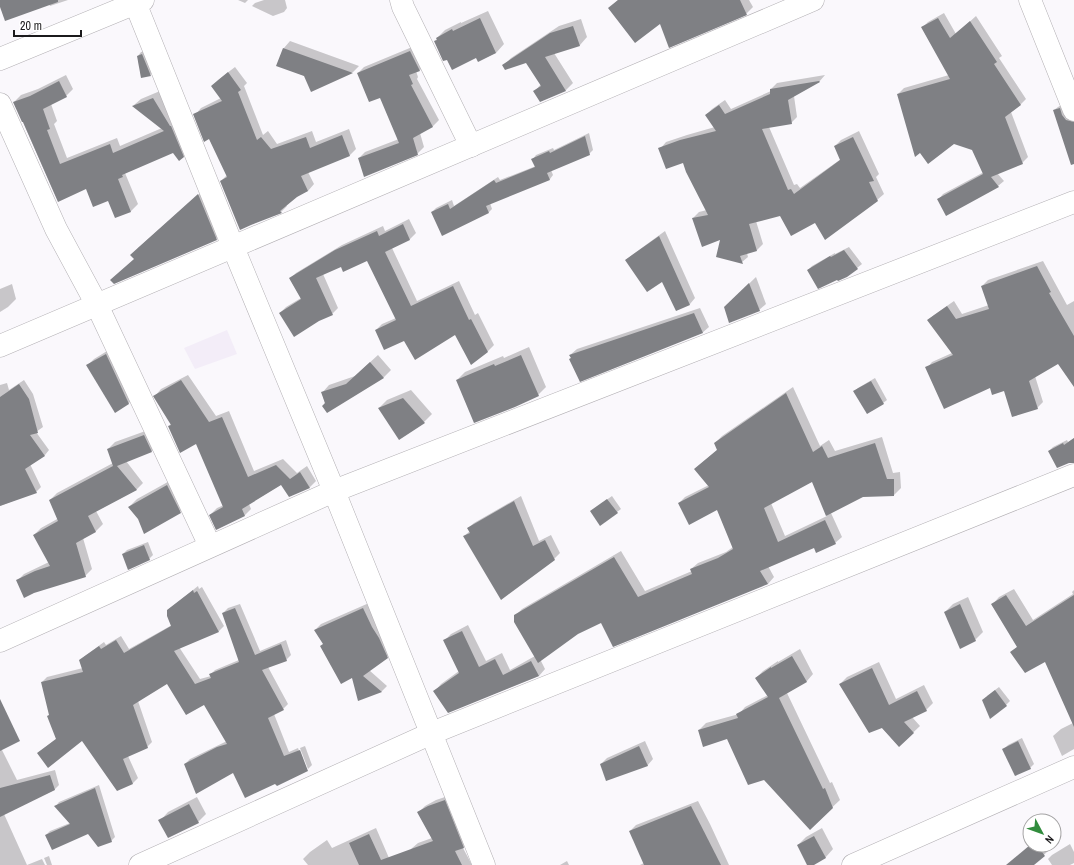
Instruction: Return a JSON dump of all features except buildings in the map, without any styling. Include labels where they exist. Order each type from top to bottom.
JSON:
[{"type":"street","points":[[401,0],[403,7],[471,146]]},
{"type":"street","points":[[0,346],[813,0]]},
{"type":"street","points":[[1030,0],[1074,110]]},
{"type":"street","points":[[0,59],[137,1],[233,247],[334,491],[484,865]]},
{"type":"street","points":[[0,104],[56,229],[97,305],[210,546]]},
{"type":"street","points":[[0,640],[334,491],[1074,202]]},
{"type":"street","points":[[140,865],[432,733],[1074,476]]},
{"type":"street","points":[[853,865],[1074,767]]},
{"type":"shaded area","points":[[227,330],[237,354],[195,369],[184,348]]}]
